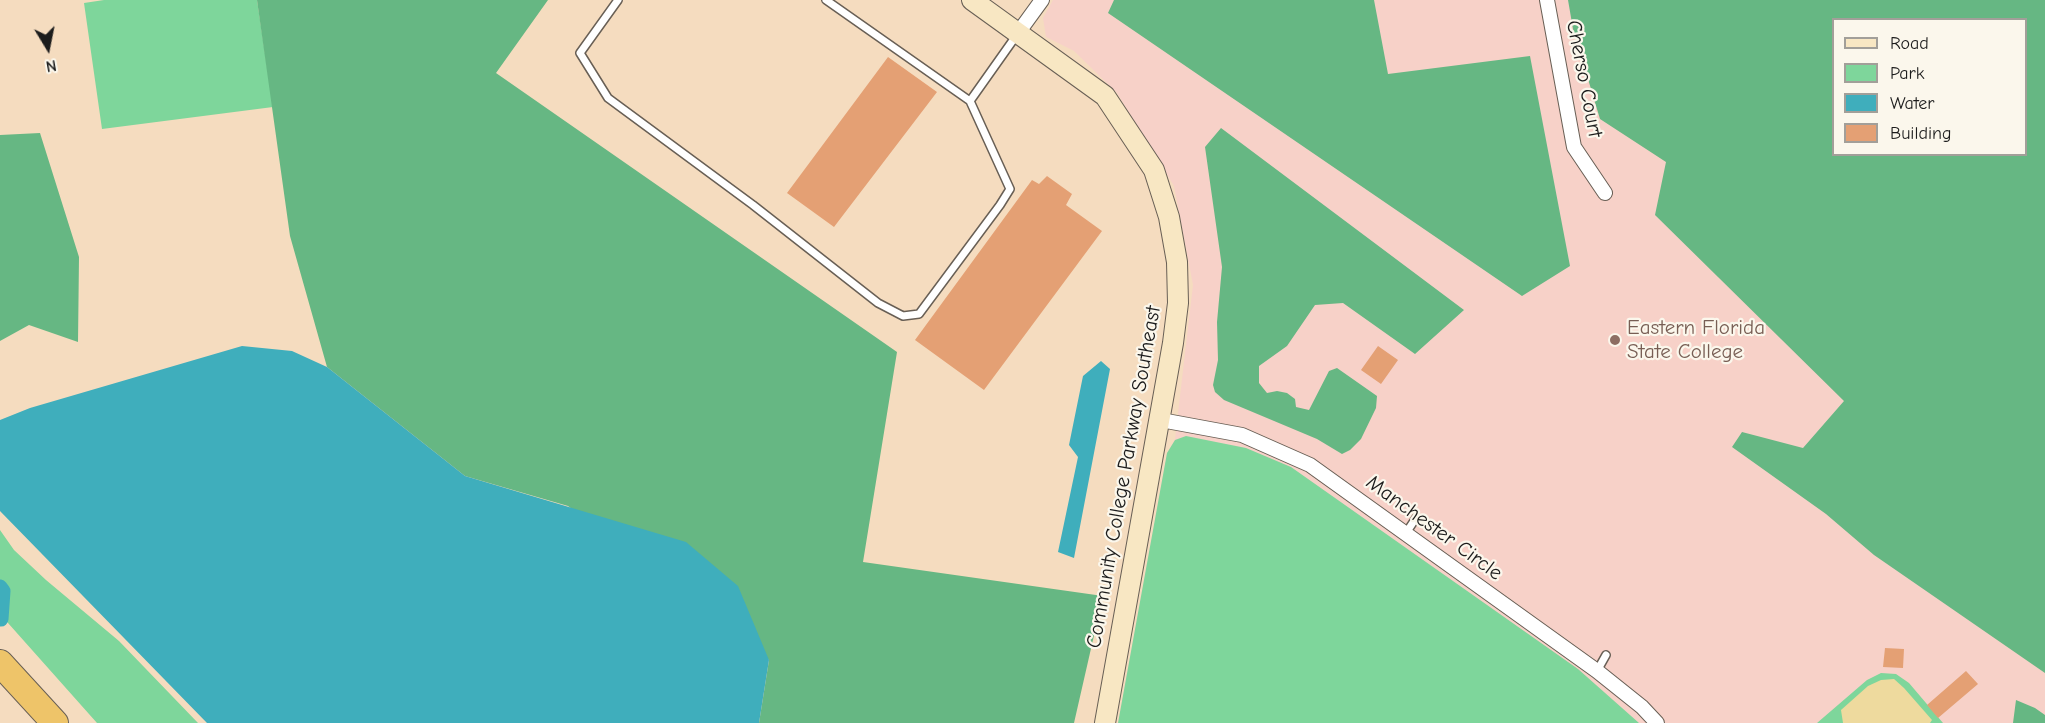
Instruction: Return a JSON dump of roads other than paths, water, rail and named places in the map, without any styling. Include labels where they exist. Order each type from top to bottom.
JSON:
[{"type":"highway","points":[[0,663],[55,723]]},
{"type":"street","name":"Community College Parkway Southeast","points":[[972,0],[1105,96],[1154,170],[1169,218],[1177,262],[1178,303],[1161,420],[1106,723]]},
{"type":"street","points":[[1018,33],[1042,0]]},
{"type":"street","name":"Cherso Court","points":[[1547,0],[1574,147],[1605,194]]},
{"type":"street","name":"Manchester Circle","points":[[1161,420],[1242,435],[1310,465],[1597,671],[1642,707],[1657,723]]},
{"type":"lane","points":[[618,0],[580,53],[608,98],[753,205],[878,303],[903,316],[920,314],[1010,189],[970,101],[826,0]]},
{"type":"lane","points":[[970,101],[1018,33]]},
{"type":"lane","points":[[1406,533],[1416,518]]},
{"type":"lane","points":[[1597,671],[1606,655]]},
{"type":"water","points":[[242,346],[292,351],[327,367],[465,476],[686,542],[738,586],[769,660],[759,723],[207,723],[0,511],[0,420],[30,408]]},
{"type":"water","points":[[1101,361],[1110,369],[1074,558],[1058,552],[1078,457],[1069,445],[1083,376]]},
{"type":"waterway","points":[[0,587],[3,591],[1,619]]},
{"type":"place","name":"Eastern Florida State College","points":[[1615,340]]}]
